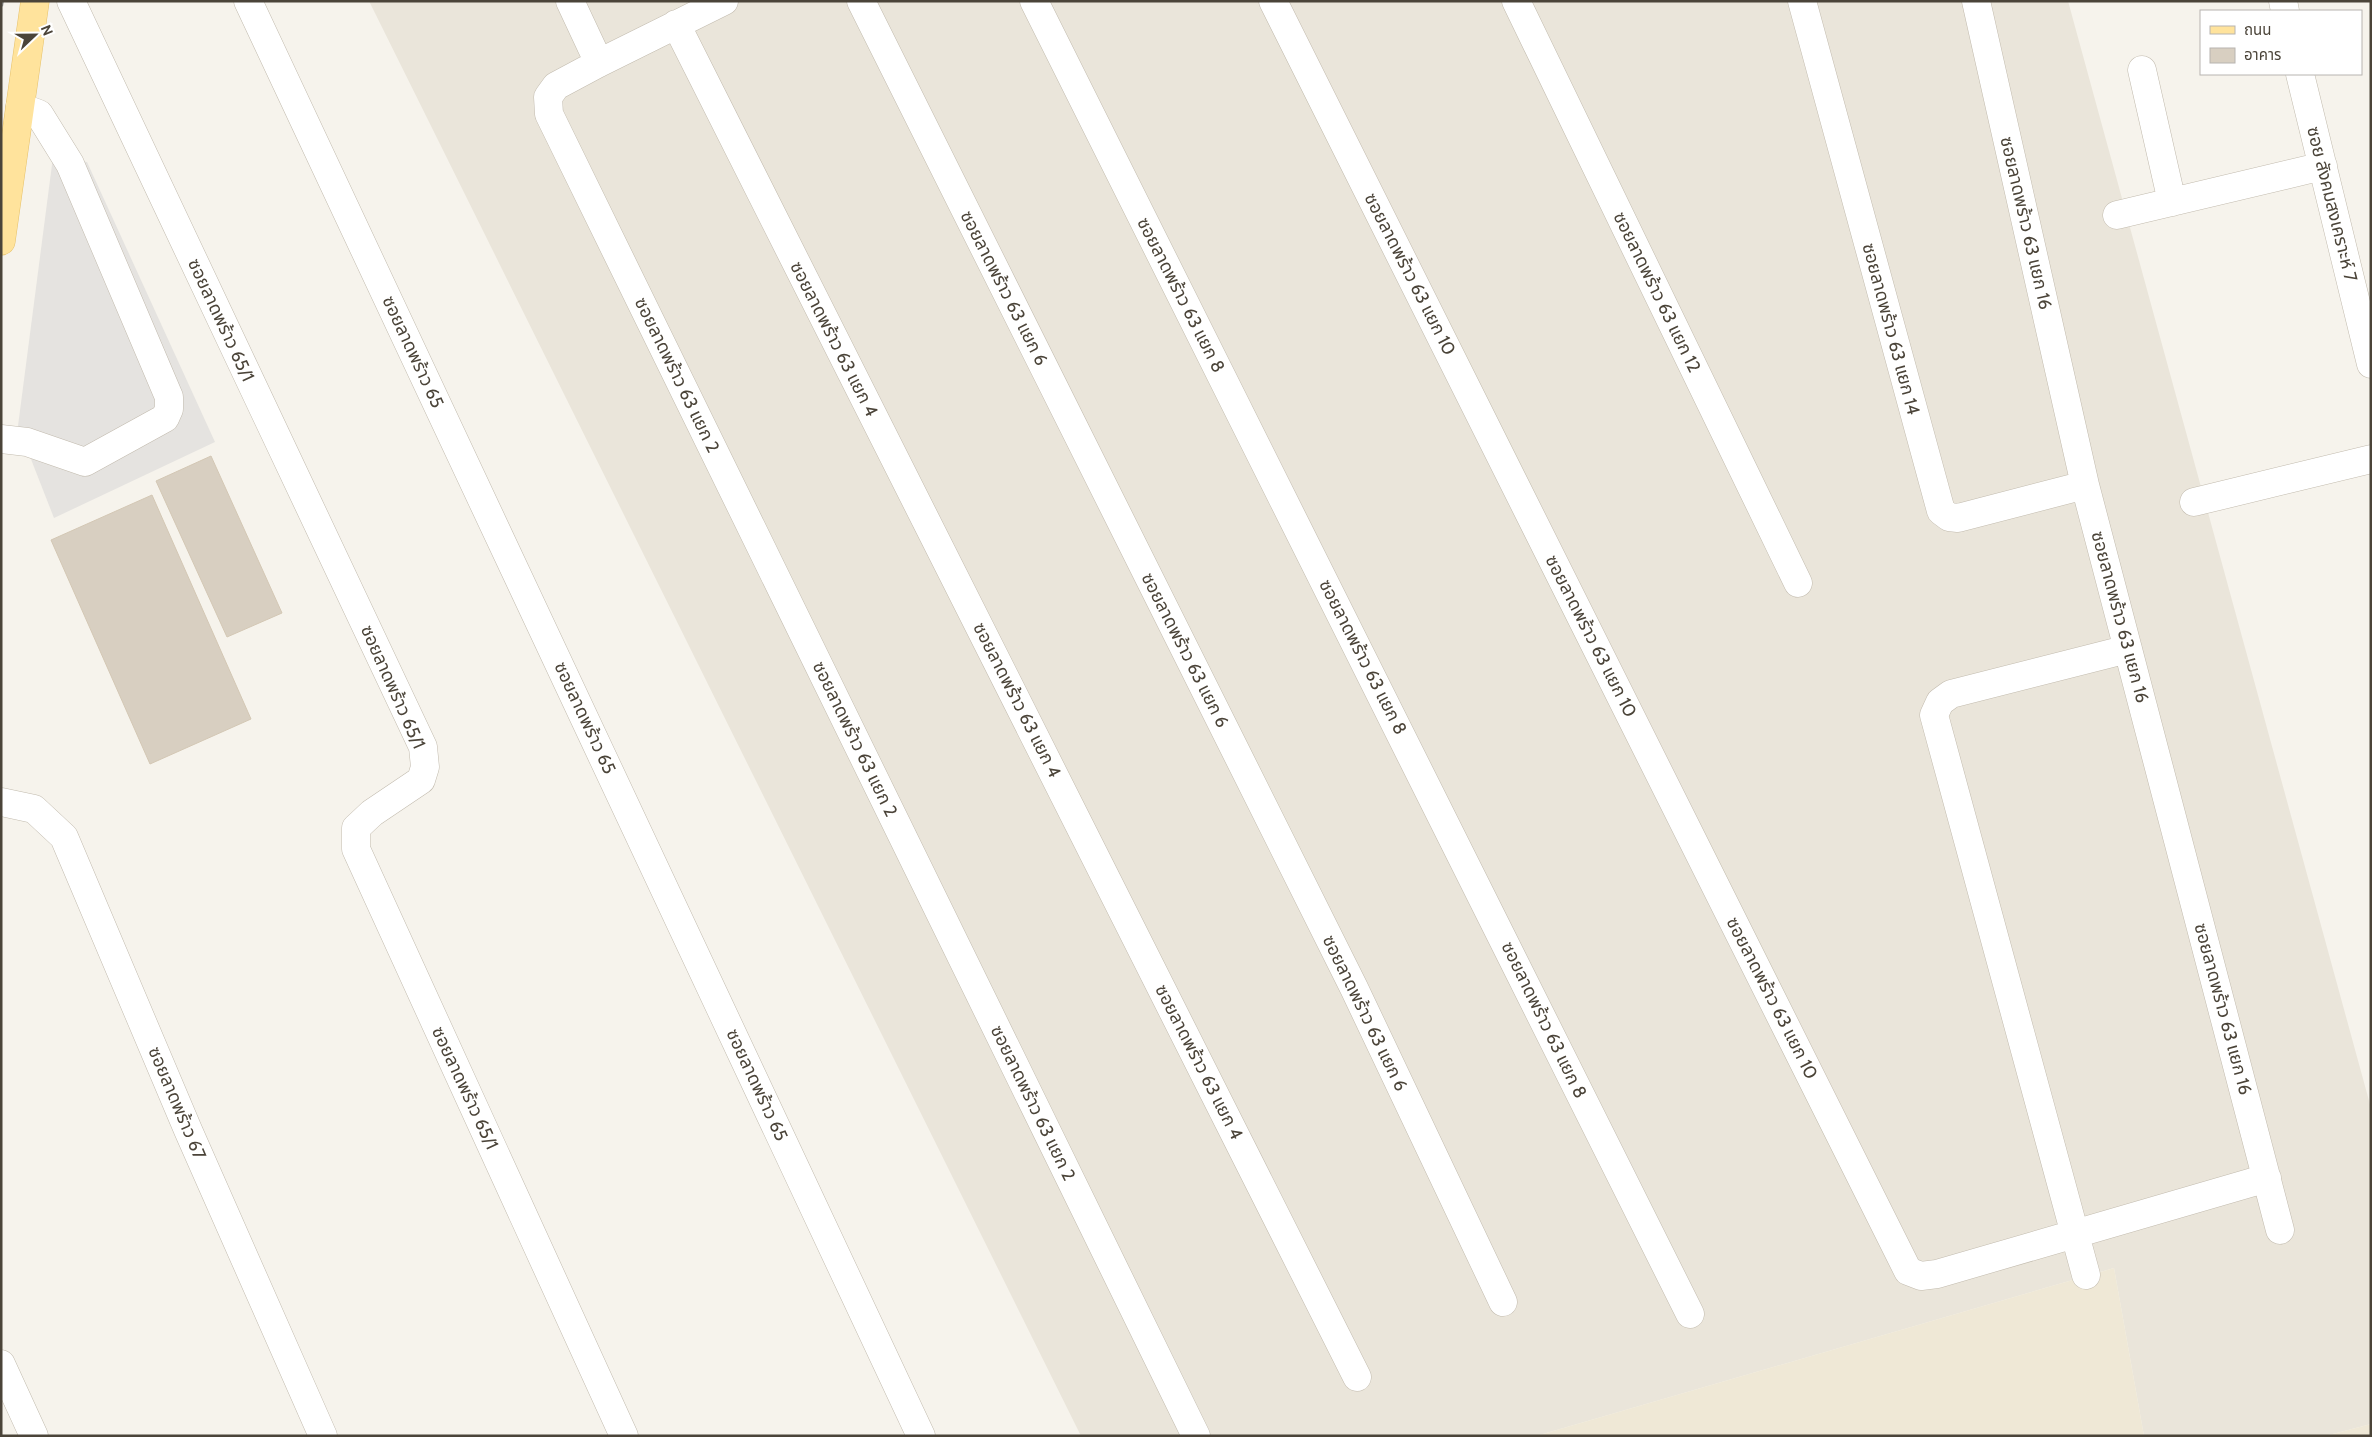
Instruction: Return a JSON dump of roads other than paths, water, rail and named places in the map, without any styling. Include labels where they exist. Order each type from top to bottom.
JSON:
[{"type":"main road","points":[[1,241],[35,1]]},
{"type":"street","name":"ซอยลาดพร้าว 65/1","points":[[71,1],[423,747],[425,767],[421,780],[372,813],[356,828],[356,849],[624,1436]]},
{"type":"street","name":"ซอยลาดพร้าว 65","points":[[248,1],[922,1436]]},
{"type":"street","points":[[570,1],[599,62]]},
{"type":"street","name":"ซอยลาดพร้าว 63 แยก 2","points":[[724,1],[599,62],[556,86],[548,97],[548,114],[1196,1436]]},
{"type":"street","name":"ซอยลาดพร้าว 63 แยก 6","points":[[861,1],[1349,979],[1503,1302]]},
{"type":"street","name":"ซอยลาดพร้าว 63 แยก 8","points":[[1034,1],[1690,1314]]},
{"type":"street","name":"ซอยลาดพร้าว 63 แยก 10","points":[[1273,1],[1908,1271],[1921,1276],[1937,1274],[2074,1234]]},
{"type":"street","name":"ซอยลาดพร้าว 63 แยก 12","points":[[1516,1],[1798,583]]},
{"type":"street","name":"ซอยลาดพร้าว 63 แยก 14","points":[[1802,1],[1941,511],[1949,517],[1958,518],[2085,485]]},
{"type":"street","name":"ซอยลาดพร้าว 63 แยก 16","points":[[1976,1],[2085,485],[2280,1230]]},
{"type":"street","name":"ซอยลาดพร้าว 63 แยก 4","points":[[676,24],[1357,1377]]},
{"type":"street","points":[[2142,70],[2172,202]]},
{"type":"street","name":"ซอย สังคมสงเคราะห์ 7","points":[[2300,75],[2371,364]]},
{"type":"street","points":[[1,439],[27,442],[85,462],[166,418],[169,409],[169,397],[70,164],[39,114],[20,106]]},
{"type":"street","points":[[2117,215],[2323,166]]},
{"type":"street","points":[[2194,502],[2371,460]]},
{"type":"street","points":[[2086,1274],[1934,715],[1940,702],[1951,694],[2128,649]]},
{"type":"street","name":"ซอยลาดพร้าว 67","points":[[1,802],[34,809],[64,837],[188,1130],[323,1436]]},
{"type":"street","points":[[2074,1234],[2267,1178]]},
{"type":"street","points":[[1,1364],[34,1436]]},
{"type":"railway","points":[[1,6],[2,1]]}]
